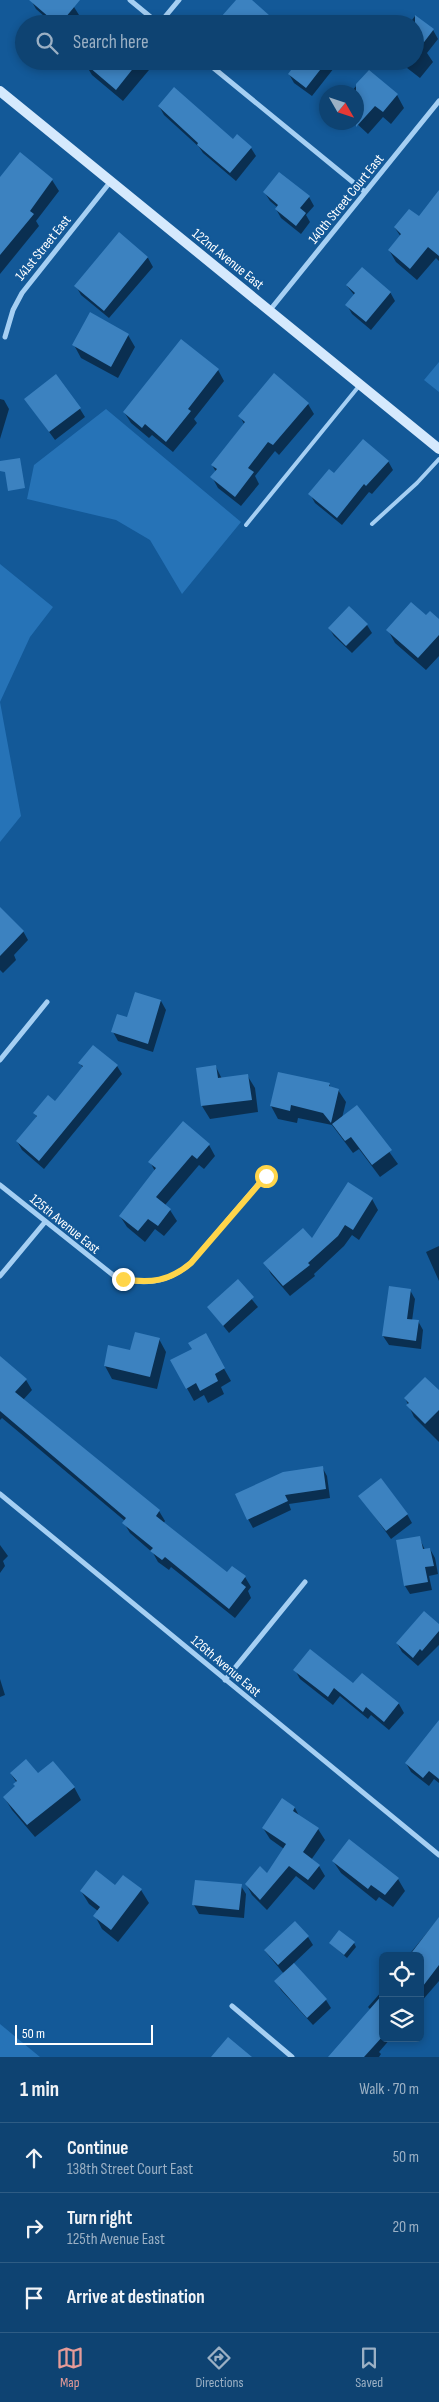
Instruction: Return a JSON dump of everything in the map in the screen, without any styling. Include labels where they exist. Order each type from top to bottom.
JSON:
[{"type":"main road","name":"122nd Avenue East","points":[[0,90],[439,449]]},
{"type":"street","points":[[130,0],[148,15]]},
{"type":"street","points":[[166,15],[178,0]]},
{"type":"street","points":[[216,70],[365,192]]},
{"type":"street","name":"140th Street Court East","points":[[270,310],[439,101]]},
{"type":"street","name":"141st Street East","points":[[5,337],[13,310],[22,293],[111,181]]},
{"type":"street","points":[[0,1060],[47,1002]]},
{"type":"street","name":"125th Avenue East","points":[[0,1185],[103,1268],[123,1279],[152,1282],[176,1274],[191,1263],[266,1176]]},
{"type":"street","points":[[0,1276],[44,1222]]},
{"type":"street","name":"126th Avenue East","points":[[0,1494],[439,1856]]},
{"type":"street","points":[[225,1680],[304,1582]]},
{"type":"street","points":[[232,2006],[292,2057]]},
{"type":"lane","points":[[246,525],[361,385]]},
{"type":"lane","points":[[372,524],[417,483],[439,459]]},
{"type":"shaded area","points":[[439,362],[439,392],[424,380]]},
{"type":"shaded area","points":[[106,409],[241,522],[182,594],[150,540],[116,520],[27,499],[34,465]]},
{"type":"shaded area","points":[[0,564],[53,607],[30,637],[0,702]]},
{"type":"shaded area","points":[[0,702],[21,816],[0,842]]},
{"type":"shaded area","points":[[0,2024],[40,2057],[0,2057]]},
{"type":"building","points":[[29,0],[80,0],[68,15],[46,15]]},
{"type":"building","points":[[236,0],[252,0],[269,15],[223,15]]},
{"type":"building","points":[[424,22],[434,29],[424,42]]},
{"type":"building","points":[[93,70],[132,70],[116,90]]},
{"type":"building","points":[[291,70],[320,70],[306,88],[288,74]]},
{"type":"building","points":[[369,70],[398,94],[383,112],[375,106],[364,118],[364,85],[356,84]]},
{"type":"building","points":[[174,87],[233,139],[237,134],[252,147],[230,173],[197,145],[198,143],[158,106]]},
{"type":"building","points":[[20,152],[53,179],[30,211],[34,214],[0,255],[0,177]]},
{"type":"building","points":[[279,172],[310,196],[300,208],[306,213],[296,226],[275,209],[278,205],[263,192]]},
{"type":"building","points":[[439,190],[439,256],[428,247],[410,269],[388,250],[401,234],[394,227],[409,209],[419,216]]},
{"type":"building","points":[[119,232],[148,257],[104,311],[74,286]]},
{"type":"building","points":[[362,267],[391,292],[366,322],[345,305],[355,293],[346,285]]},
{"type":"building","points":[[90,312],[129,334],[111,367],[72,345]]},
{"type":"building","points":[[181,339],[219,369],[188,409],[191,411],[166,442],[145,424],[142,428],[123,412]]},
{"type":"building","points":[[274,373],[309,403],[273,445],[268,442],[248,468],[254,472],[235,497],[210,477],[217,469],[211,465],[245,422],[238,416]]},
{"type":"building","points":[[56,374],[81,408],[49,432],[24,399]]},
{"type":"building","points":[[363,439],[389,461],[366,486],[364,484],[337,518],[308,494],[329,469],[334,473]]},
{"type":"building","points":[[20,458],[25,488],[8,491],[5,472],[0,471],[0,461]]},
{"type":"building","points":[[411,602],[426,615],[430,611],[439,619],[439,635],[418,658],[386,630]]},
{"type":"building","points":[[349,606],[368,624],[346,646],[328,628]]},
{"type":"building","points":[[0,907],[24,931],[0,956]]},
{"type":"building","points":[[135,992],[161,1000],[148,1044],[111,1032],[117,1014],[127,1017]]},
{"type":"building","points":[[93,1045],[118,1065],[39,1161],[16,1141],[37,1116],[33,1113],[48,1095],[55,1101],[83,1066],[78,1063]]},
{"type":"building","points":[[216,1065],[218,1078],[248,1074],[252,1100],[201,1106],[196,1068]]},
{"type":"building","points":[[278,1072],[330,1083],[329,1086],[339,1089],[331,1123],[323,1113],[291,1105],[290,1111],[270,1106]]},
{"type":"building","points":[[357,1105],[392,1150],[372,1165],[351,1137],[345,1141],[332,1124]]},
{"type":"building","points":[[183,1121],[210,1144],[197,1159],[192,1155],[156,1197],[171,1209],[158,1226],[148,1219],[138,1231],[119,1216],[156,1168],[148,1162]]},
{"type":"building","points":[[348,1182],[373,1198],[353,1230],[345,1225],[338,1236],[308,1263],[310,1265],[283,1286],[263,1263],[303,1228],[312,1238]]},
{"type":"building","points":[[238,1279],[254,1297],[223,1326],[207,1307]]},
{"type":"building","points":[[389,1286],[411,1289],[407,1319],[419,1320],[416,1341],[382,1336]]},
{"type":"building","points":[[135,1332],[160,1338],[150,1377],[104,1366],[108,1345],[130,1350]]},
{"type":"building","points":[[206,1333],[225,1368],[215,1374],[218,1381],[200,1391],[196,1383],[186,1389],[170,1360],[192,1349],[188,1343]]},
{"type":"building","points":[[0,1356],[27,1379],[15,1392],[160,1510],[156,1516],[227,1572],[232,1566],[246,1576],[241,1583],[246,1587],[229,1609],[165,1557],[162,1560],[150,1551],[153,1548],[122,1523],[126,1518],[0,1411]]},
{"type":"building","points":[[425,1377],[439,1390],[439,1410],[425,1424],[406,1405],[409,1403],[404,1398]]},
{"type":"building","points":[[323,1466],[326,1489],[285,1495],[288,1501],[247,1520],[235,1494],[283,1472]]},
{"type":"building","points":[[381,1478],[408,1514],[386,1531],[358,1496]]},
{"type":"building","points":[[420,1536],[423,1549],[430,1548],[434,1566],[425,1567],[428,1582],[404,1586],[396,1540]]},
{"type":"building","points":[[424,1611],[439,1624],[439,1631],[422,1651],[420,1649],[413,1658],[396,1643]]},
{"type":"building","points":[[310,1649],[353,1683],[362,1673],[399,1703],[384,1722],[366,1707],[363,1712],[334,1688],[328,1697],[293,1670]]},
{"type":"building","points":[[439,1720],[439,1779],[429,1771],[423,1778],[405,1763]]},
{"type":"building","points":[[26,1759],[38,1773],[53,1761],[75,1787],[27,1825],[3,1797],[15,1786],[13,1784],[17,1781],[10,1773]]},
{"type":"building","points":[[282,1798],[295,1807],[293,1811],[319,1828],[303,1852],[320,1865],[308,1880],[289,1866],[260,1900],[245,1884],[260,1866],[267,1873],[286,1844],[262,1828]]},
{"type":"building","points":[[349,1839],[399,1878],[385,1895],[371,1885],[368,1889],[332,1861]]},
{"type":"building","points":[[96,1870],[115,1885],[123,1875],[142,1889],[111,1930],[93,1916],[100,1907],[80,1891]]},
{"type":"building","points":[[195,1880],[242,1884],[239,1910],[192,1905]]},
{"type":"building","points":[[439,1917],[439,1965],[424,1985],[424,1952],[412,1952]]},
{"type":"building","points":[[295,1921],[309,1936],[278,1965],[264,1950]]},
{"type":"building","points":[[339,1930],[355,1942],[344,1955],[329,1943]]},
{"type":"building","points":[[294,1963],[327,1999],[307,2018],[274,1981]]},
{"type":"building","points":[[379,1999],[379,2040],[364,2057],[328,2057]]},
{"type":"building","points":[[228,2037],[252,2057],[211,2057]]},
{"type":"route","points":[[123,1279],[152,1282],[162,1280],[183,1270],[266,1176]]}]
